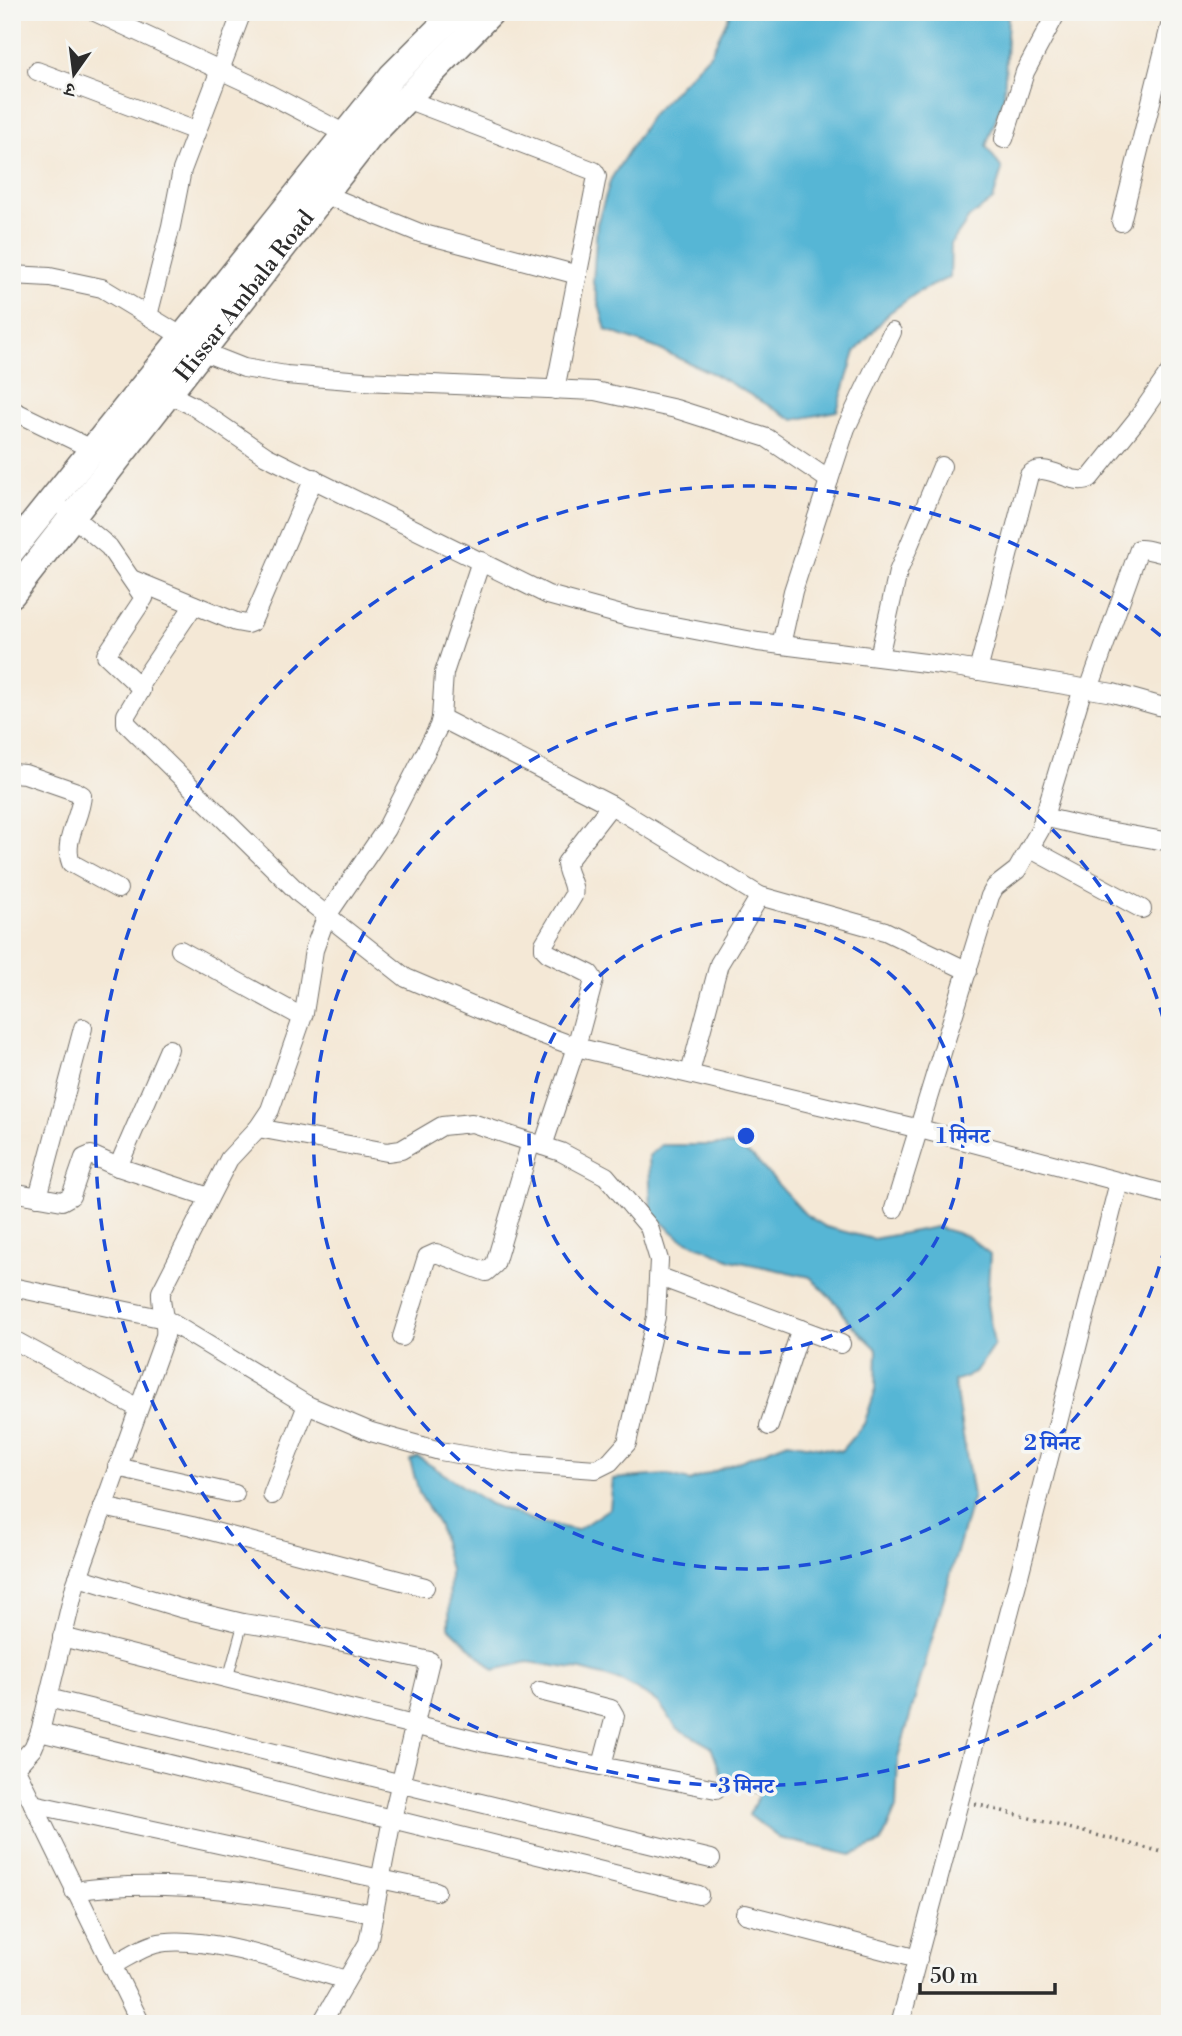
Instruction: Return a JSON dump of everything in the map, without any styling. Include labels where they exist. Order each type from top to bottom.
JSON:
[{"type":"main road","name":"Hissar Ambala Road","points":[[192,344],[324,194],[392,76],[456,12]]},
{"type":"main road","name":"Hissar Ambala Road","points":[[12,550],[53,499],[104,455],[354,139],[406,99],[491,12]]},
{"type":"main road","name":"Hissar Ambala Road","points":[[12,594],[73,516],[104,455]]},
{"type":"street","points":[[95,12],[221,71],[354,139]]},
{"type":"street","points":[[148,316],[182,170],[242,12]]},
{"type":"street","points":[[1004,139],[1025,72],[1057,12]]},
{"type":"street","points":[[1121,222],[1170,26]]},
{"type":"street","points":[[37,71],[196,131]]},
{"type":"street","points":[[406,99],[594,171],[597,180],[555,390]]},
{"type":"street","points":[[324,194],[420,233],[578,275]]},
{"type":"street","points":[[12,275],[50,277],[102,288],[192,344],[244,369],[363,381],[595,391],[676,409],[767,438],[829,480]]},
{"type":"street","points":[[781,645],[793,591],[846,428],[892,332]]},
{"type":"street","points":[[978,671],[1029,475],[1042,470],[1079,481],[1090,478],[1138,418],[1170,372]]},
{"type":"street","points":[[157,388],[193,406],[266,456],[548,595],[632,618],[781,645],[978,671],[1113,693],[1170,709]]},
{"type":"street","points":[[12,410],[104,455]]},
{"type":"street","points":[[879,657],[898,572],[942,466]]},
{"type":"street","points":[[131,579],[236,622],[252,622],[314,478]]},
{"type":"street","points":[[53,499],[109,547],[144,598],[106,654],[139,686]]},
{"type":"street","points":[[894,1209],[990,896],[995,887],[1017,870],[1031,849],[1086,689],[1139,549],[1145,548],[1163,555],[1170,554]]},
{"type":"street","points":[[141,2024],[14,1764],[33,1748],[40,1732],[78,1577],[165,1336],[161,1292],[229,1159],[258,1128],[276,1096],[302,1017],[314,950],[326,917],[386,829],[441,718],[444,673],[481,561]]},
{"type":"street","points":[[194,605],[139,686],[139,694],[126,715],[126,723],[291,886],[326,917],[406,978],[514,1024],[576,1046],[920,1129],[1170,1195]]},
{"type":"street","points":[[441,718],[611,805],[760,896],[885,931],[968,971]]},
{"type":"street","points":[[12,773],[25,774],[82,795],[68,856],[71,863],[118,889]]},
{"type":"street","points":[[402,1337],[427,1257],[436,1254],[486,1272],[495,1264],[537,1144],[576,1046],[594,980],[590,974],[548,953],[544,943],[573,896],[574,887],[565,863],[611,805]]},
{"type":"street","points":[[1044,817],[1170,842]]},
{"type":"street","points":[[1031,849],[1142,909]]},
{"type":"street","points":[[690,1073],[719,964],[760,896]]},
{"type":"street","points":[[180,950],[302,1017]]},
{"type":"street","points":[[38,1197],[83,1028]]},
{"type":"street","points":[[117,1167],[169,1049]]},
{"type":"street","points":[[12,1287],[165,1319],[307,1405],[371,1432],[440,1451],[512,1463],[596,1469],[610,1462],[627,1443],[656,1317],[660,1277],[659,1260],[649,1227],[606,1176],[561,1152],[472,1123],[442,1126],[401,1150],[387,1152],[258,1128]]},
{"type":"street","points":[[12,1192],[62,1201],[68,1199],[87,1155],[209,1197]]},
{"type":"street","points":[[901,2024],[1119,1182]]},
{"type":"street","points":[[660,1277],[841,1344]]},
{"type":"street","points":[[769,1426],[801,1329]]},
{"type":"street","points":[[12,1339],[138,1408]]},
{"type":"street","points":[[272,1495],[307,1405]]},
{"type":"street","points":[[117,1467],[235,1494]]},
{"type":"street","points":[[103,1507],[192,1526],[425,1587]]},
{"type":"street","points":[[78,1577],[180,1608],[430,1661],[392,1819],[368,1943],[321,2024]]},
{"type":"street","points":[[62,1637],[485,1743],[716,1789]]},
{"type":"street","points":[[540,1691],[611,1709],[615,1716],[602,1765]]},
{"type":"street","points":[[48,1698],[711,1859]]},
{"type":"street","points":[[40,1732],[699,1895]]},
{"type":"street","points":[[33,1804],[436,1891]]},
{"type":"street","points":[[74,1891],[100,1887],[193,1887],[273,1896],[374,1914]]},
{"type":"street","points":[[745,1914],[918,1959]]},
{"type":"street","points":[[111,1966],[155,1944],[181,1941],[258,1955],[346,1980]]},
{"type":"lane","points":[[228,1678],[243,1623]]},
{"type":"path","points":[[960,1800],[1170,1854]]},
{"type":"water","points":[[731,12],[1005,12],[1008,16],[1004,96],[986,146],[1002,169],[993,200],[969,218],[951,244],[950,277],[918,292],[889,313],[855,352],[837,411],[794,420],[714,374],[656,348],[606,330],[593,283],[597,224],[611,179],[652,114],[711,53]]},
{"type":"water","points":[[661,1145],[732,1145],[753,1157],[805,1214],[826,1227],[873,1239],[936,1227],[967,1236],[990,1254],[987,1304],[994,1345],[975,1373],[954,1381],[973,1496],[898,1758],[896,1808],[881,1843],[851,1855],[779,1838],[749,1815],[759,1794],[724,1782],[711,1747],[677,1728],[658,1702],[621,1681],[581,1670],[528,1662],[494,1670],[449,1627],[450,1570],[439,1526],[419,1493],[410,1460],[418,1457],[490,1504],[538,1522],[577,1530],[610,1508],[613,1479],[666,1475],[690,1481],[788,1442],[841,1451],[864,1424],[876,1389],[877,1349],[848,1321],[838,1305],[810,1277],[731,1260],[680,1238],[651,1213],[649,1156]]}]
